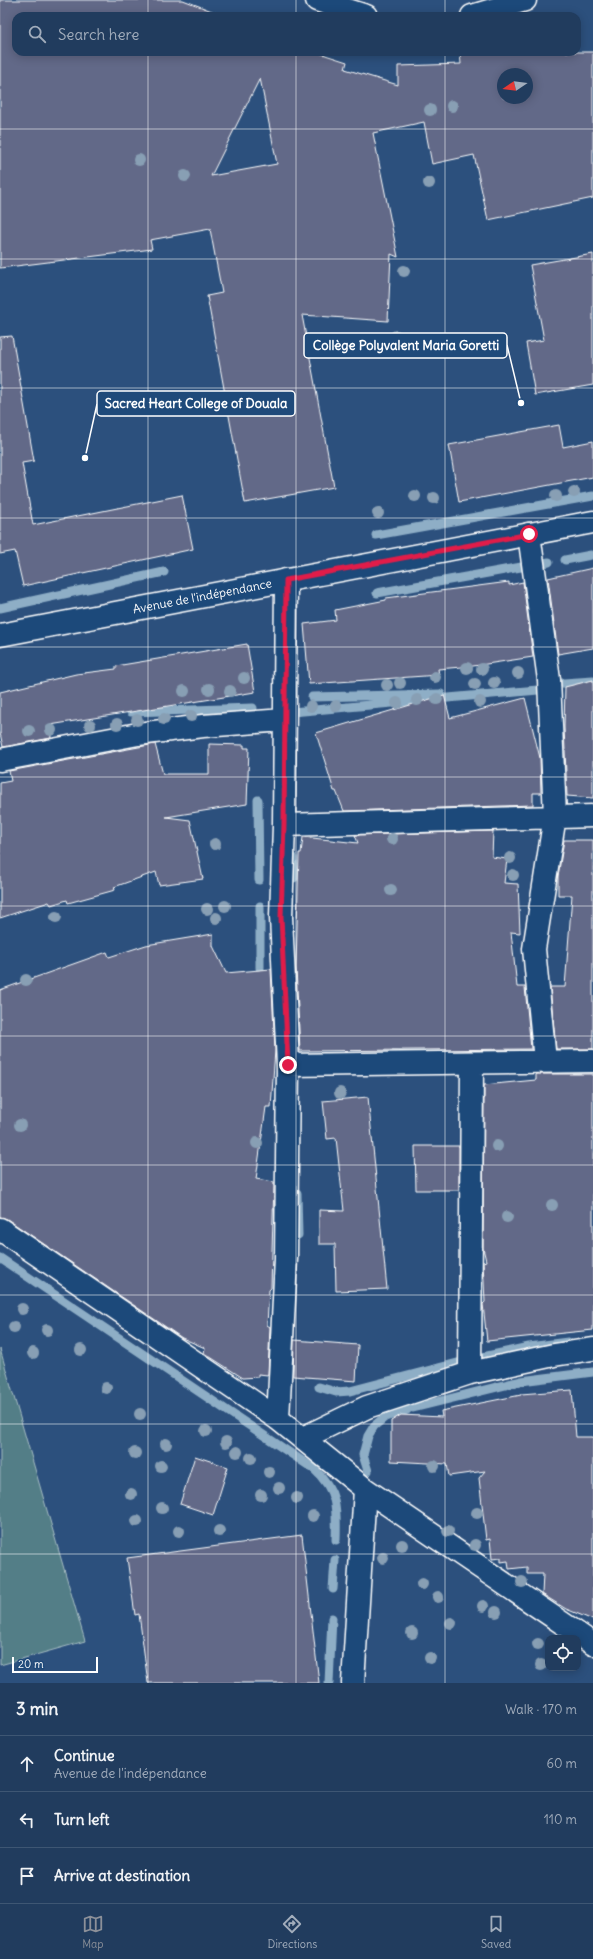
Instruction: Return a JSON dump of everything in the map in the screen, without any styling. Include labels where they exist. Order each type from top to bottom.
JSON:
[{"type":"street","points":[[317,0],[354,12]]},
{"type":"street","points":[[486,12],[526,0]]},
{"type":"street","name":"Avenue de l'indépendance","points":[[0,635],[593,522]]},
{"type":"street","points":[[529,534],[549,680],[555,816],[534,949],[545,1061]]},
{"type":"street","points":[[278,1419],[286,1259],[288,1065],[281,917],[284,825],[286,580]]},
{"type":"street","points":[[0,760],[138,734],[203,726],[284,720]]},
{"type":"street","points":[[284,825],[593,816]]},
{"type":"street","points":[[288,1065],[593,1061]]},
{"type":"street","points":[[470,1373],[472,1063]]},
{"type":"street","points":[[0,1228],[278,1419],[365,1489],[593,1644]]},
{"type":"street","points":[[303,1438],[367,1407],[470,1373],[554,1355],[593,1350]]},
{"type":"street","points":[[353,1683],[365,1489]]},
{"type":"green space","points":[[0,1349],[85,1641],[0,1665]]},
{"type":"building","points":[[0,0],[183,0],[214,12],[12,12],[12,56],[328,56],[347,62],[345,69],[398,85],[398,66],[461,64],[460,56],[581,56],[581,52],[593,52],[593,198],[488,220],[474,155],[432,164],[424,122],[373,133],[398,257],[391,254],[388,321],[302,315],[334,487],[245,503],[207,296],[222,293],[210,229],[150,240],[152,249],[0,268]],"holes":[[[260,78],[277,164],[211,176]]]},
{"type":"building","points":[[593,254],[593,385],[535,395],[526,343],[544,340],[530,265]]},
{"type":"building","points":[[12,336],[34,461],[22,463],[33,525],[182,495],[193,549],[23,586],[15,551],[0,554],[0,337]]},
{"type":"building","points":[[559,425],[563,447],[593,441],[593,477],[459,502],[449,445]]},
{"type":"building","points":[[593,568],[593,648],[558,654],[548,578]]},
{"type":"building","points":[[509,582],[509,585],[523,582],[533,657],[473,666],[438,669],[439,675],[309,684],[304,624],[336,620],[335,610],[386,600],[386,598]]},
{"type":"building","points":[[247,644],[255,692],[50,725],[51,738],[3,747],[0,733],[0,692],[76,674],[116,669],[116,666]]},
{"type":"building","points":[[593,680],[593,798],[567,796],[564,727],[565,687]]},
{"type":"building","points":[[444,695],[450,718],[525,698],[540,758],[541,793],[533,793],[533,805],[344,811],[336,791],[334,791],[316,733]]},
{"type":"building","points":[[155,744],[163,774],[209,774],[209,744],[244,745],[244,748],[249,748],[247,804],[166,817],[190,820],[203,879],[159,885],[156,872],[114,887],[115,890],[68,903],[67,900],[51,905],[49,902],[0,918],[0,783],[11,781],[9,771]]},
{"type":"building","points":[[493,831],[492,857],[507,859],[504,883],[518,884],[520,933],[511,932],[517,987],[525,987],[531,1049],[300,1051],[296,967],[299,853],[301,853],[303,837],[358,843],[355,835]]},
{"type":"building","points":[[564,840],[593,840],[593,1049],[556,1049],[550,987],[565,987],[572,895],[558,895],[558,876]]},
{"type":"building","points":[[213,934],[213,946],[226,973],[271,969],[275,1050],[271,1107],[266,1107],[256,1179],[274,1182],[271,1288],[269,1290],[267,1325],[270,1327],[268,1375],[258,1374],[258,1377],[243,1378],[204,1353],[205,1348],[182,1338],[7,1219],[0,1217],[0,990],[107,952],[109,957],[146,945]]},
{"type":"building","points":[[536,1074],[593,1074],[593,1330],[487,1341],[483,1304],[485,1302],[483,1262],[486,1261],[483,1248],[484,1085],[536,1080]]},
{"type":"building","points":[[368,1097],[387,1289],[336,1291],[335,1244],[319,1244],[319,1210],[344,1211],[336,1138],[327,1139],[323,1101]]},
{"type":"building","points":[[415,1146],[459,1146],[459,1190],[416,1190]]},
{"type":"building","points":[[294,1340],[358,1345],[356,1381],[293,1376]]},
{"type":"building","points":[[572,1390],[576,1437],[593,1437],[593,1620],[566,1609],[542,1594],[543,1574],[527,1574],[527,1567],[509,1569],[508,1561],[501,1562],[501,1558],[492,1559],[490,1539],[486,1540],[479,1478],[485,1471],[449,1476],[447,1464],[391,1461],[391,1421],[401,1415],[442,1417],[441,1411],[521,1394]]},
{"type":"building","points":[[195,1456],[228,1467],[213,1515],[180,1504]]},
{"type":"building","points":[[302,1535],[319,1683],[148,1683],[139,1614],[135,1615],[127,1558]]},
{"type":"waterway","points":[[376,535],[593,496]]},
{"type":"waterway","points":[[565,560],[591,555]]},
{"type":"waterway","points":[[377,593],[549,562]]},
{"type":"waterway","points":[[0,608],[164,572]]},
{"type":"waterway","points":[[549,684],[593,681]]},
{"type":"waterway","points":[[292,712],[538,690]]},
{"type":"waterway","points":[[312,697],[441,694]]},
{"type":"waterway","points":[[131,712],[253,708]]},
{"type":"waterway","points":[[258,800],[259,880]]},
{"type":"waterway","points":[[293,857],[294,878]]},
{"type":"waterway","points":[[260,906],[260,968]]},
{"type":"waterway","points":[[297,1194],[298,1235]]},
{"type":"waterway","points":[[0,1258],[314,1469],[322,1477],[332,1493],[336,1510],[336,1540]]},
{"type":"waterway","points":[[473,1359],[529,1347],[568,1342]]},
{"type":"waterway","points":[[319,1387],[336,1392],[350,1391],[465,1361]]},
{"type":"waterway","points":[[413,1408],[521,1381],[593,1372]]},
{"type":"waterway","points":[[368,1471],[363,1455],[368,1436],[374,1426],[385,1417],[407,1410]]},
{"type":"waterway","points":[[333,1589],[335,1560]]},
{"type":"waterway","points":[[329,1683],[332,1618]]},
{"type":"place","name":"Collège Polyvalent Maria Goretti","points":[[521,403]]},
{"type":"place","name":"Sacred Heart College of Douala","points":[[85,458]]},
{"type":"route","points":[[288,1065],[281,917],[284,825],[286,580],[529,534]]}]
